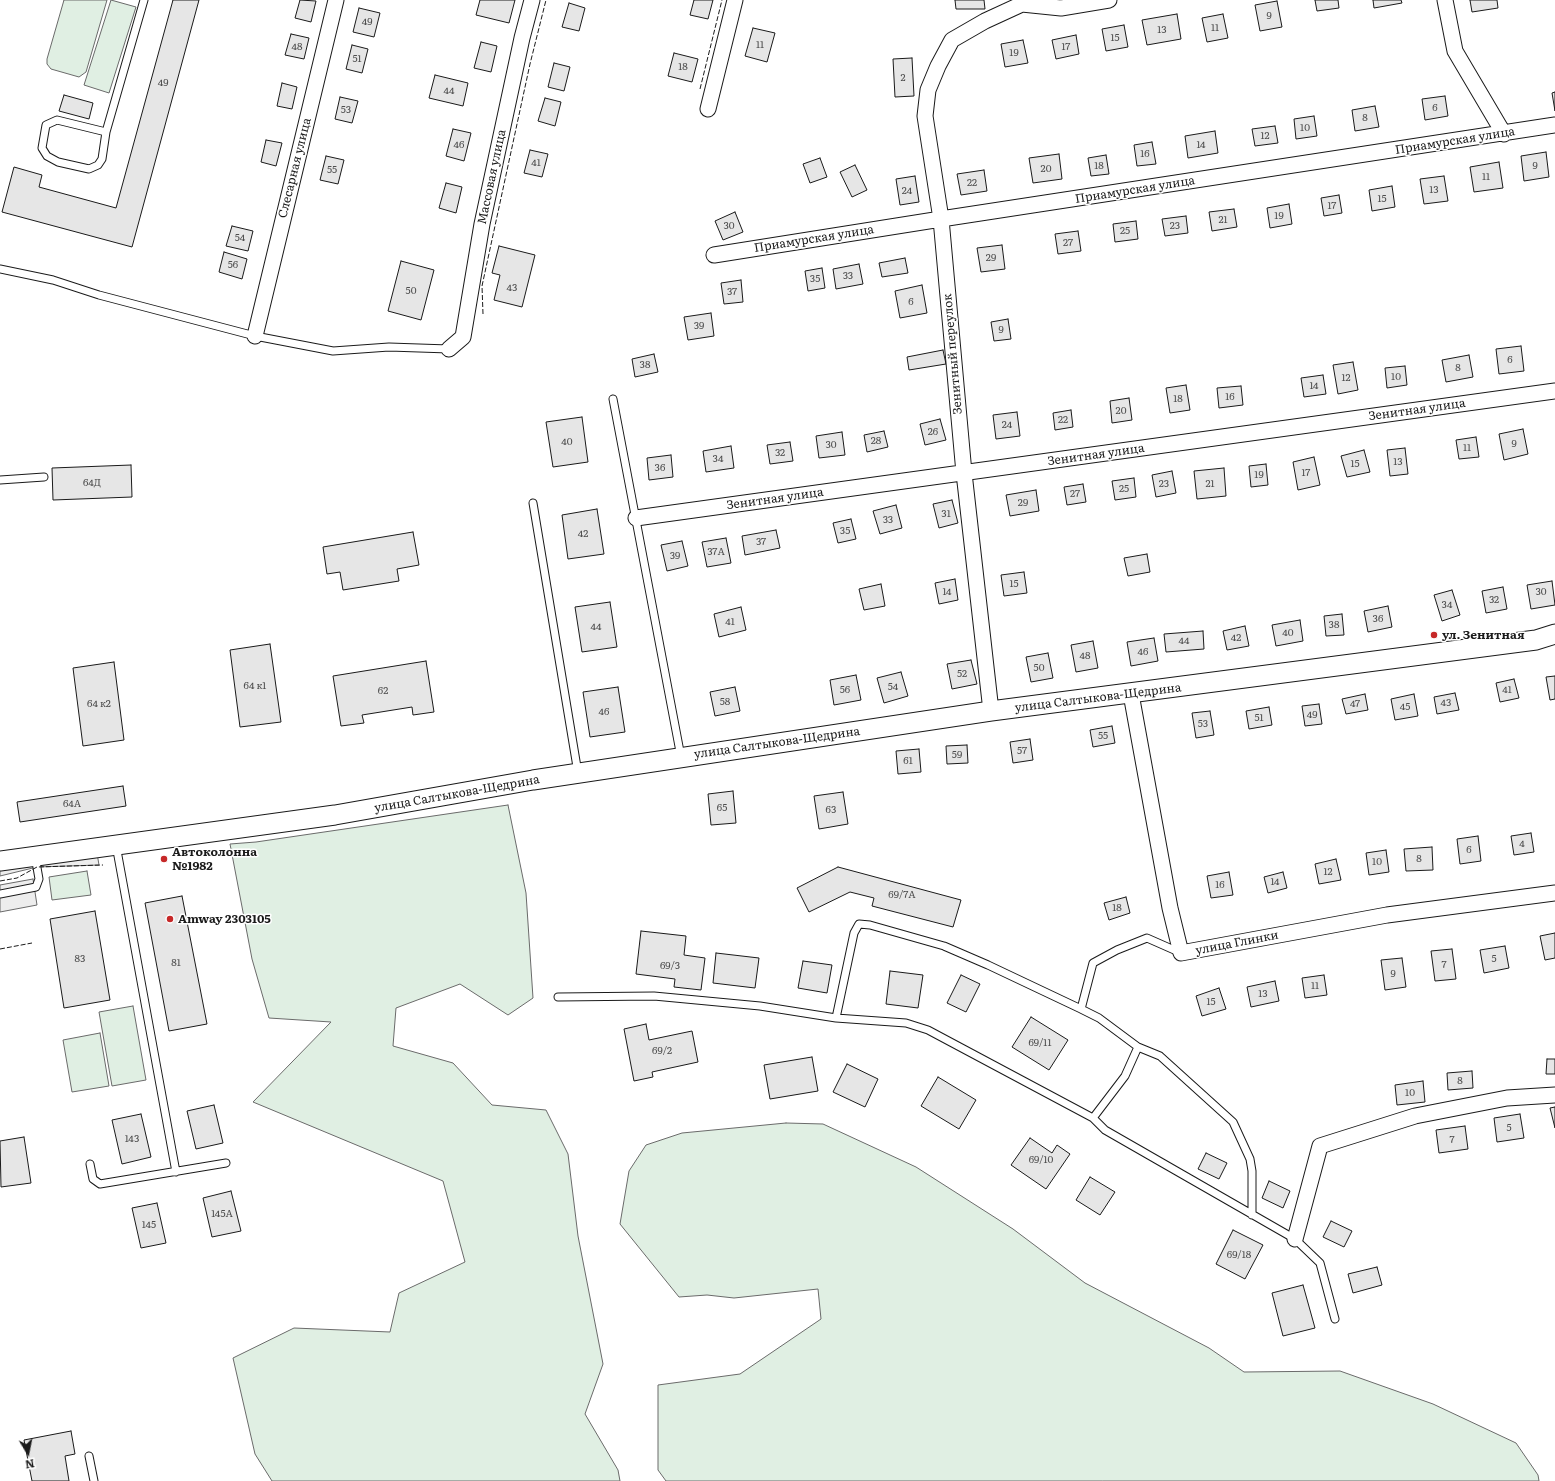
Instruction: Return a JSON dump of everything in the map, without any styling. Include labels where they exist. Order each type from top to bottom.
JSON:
[{"type":"street","name":"Слесарная улица","points":[[255,336],[336,0]]},
{"type":"street","name":"Массовая улица","points":[[449,349],[463,337],[482,224],[522,38],[532,0]]},
{"type":"street","points":[[708,109],[735,0]]},
{"type":"street","points":[[1021,2],[1061,8],[1109,0]]},
{"type":"street","points":[[1445,0],[1454,51],[1504,134]]},
{"type":"street","name":"Зенитный переулок","points":[[991,712],[964,473],[941,219],[925,116],[928,90],[938,66],[952,40],[1021,2]]},
{"type":"street","name":"Приамурская улица","points":[[714,255],[1555,125]]},
{"type":"street","name":"Зенитная улица","points":[[636,518],[1555,391]]},
{"type":"street","name":"улица Салтыкова-Щедрина","points":[[0,861],[335,815],[578,773],[681,757],[991,712],[1536,640],[1555,634]]},
{"type":"street","name":"улица Глинки","points":[[1131,694],[1170,908],[1181,953],[1387,914],[1555,893]]},
{"type":"street","points":[[1296,1239],[1320,1146],[1415,1116],[1507,1098],[1555,1095]]},
{"type":"lane","points":[[106,132],[57,120],[46,125],[42,148],[46,156],[58,162],[89,169],[98,165],[102,159],[106,132],[144,0]]},
{"type":"lane","points":[[0,269],[53,280],[99,295],[255,336],[333,351],[389,347],[449,349]]},
{"type":"lane","points":[[613,399],[681,757]]},
{"type":"lane","points":[[0,480],[44,477]]},
{"type":"lane","points":[[533,503],[578,773]]},
{"type":"lane","points":[[116,845],[176,1172]]},
{"type":"lane","points":[[0,894],[36,887],[39,879],[35,856]]},
{"type":"lane","points":[[836,1018],[854,933],[860,924],[870,925],[944,946],[1081,1009],[1099,1018],[1138,1047],[1160,1056],[1233,1122],[1250,1159],[1252,1171],[1252,1215]]},
{"type":"lane","points":[[1081,1009],[1093,963],[1117,950],[1147,938],[1181,953]]},
{"type":"lane","points":[[558,997],[654,996],[760,1006],[836,1018],[906,1022],[928,1030],[1093,1118],[1105,1130],[1296,1239],[1320,1263],[1335,1319]]},
{"type":"lane","points":[[1093,1118],[1125,1076],[1138,1047]]},
{"type":"lane","points":[[90,1164],[93,1179],[100,1184],[226,1164]]},
{"type":"lane","points":[[89,1456],[94,1481]]},
{"type":"green space","points":[[64,0],[107,0],[86,72],[79,77],[51,69],[47,64],[47,59]]},
{"type":"green space","points":[[111,0],[136,7],[109,93],[84,85]]},
{"type":"green space","points":[[508,805],[526,893],[533,998],[508,1015],[460,984],[396,1008],[393,1046],[453,1063],[492,1105],[546,1110],[568,1154],[578,1236],[603,1364],[585,1414],[618,1470],[620,1481],[272,1481],[255,1454],[233,1358],[294,1328],[390,1332],[399,1293],[465,1262],[443,1181],[253,1102],[331,1022],[269,1018],[252,959],[230,844],[256,842]]},
{"type":"green space","points":[[87,871],[91,895],[52,900],[49,877]]},
{"type":"green space","points":[[133,1006],[146,1080],[112,1086],[99,1012]]},
{"type":"green space","points":[[100,1033],[109,1086],[72,1092],[63,1040]]},
{"type":"green space","points":[[786,1123],[823,1124],[916,1167],[1013,1229],[1085,1283],[1209,1348],[1244,1372],[1340,1371],[1433,1404],[1516,1443],[1538,1475],[1539,1481],[666,1481],[658,1470],[658,1385],[740,1374],[821,1319],[818,1289],[734,1298],[707,1295],[679,1297],[620,1224],[629,1171],[646,1145],[682,1133]]},
{"type":"shaded area","points":[[97,853],[99,865],[37,867],[0,876],[0,868]]},
{"type":"shaded area","points":[[33,879],[37,905],[0,912],[0,885]]},
{"type":"building","points":[[173,0],[199,0],[132,247],[2,212],[14,167],[42,175],[39,187],[116,208]]},
{"type":"building","points":[[300,0],[316,1],[311,22],[295,18]]},
{"type":"building","points":[[480,0],[515,0],[509,23],[476,15]]},
{"type":"building","points":[[694,0],[713,0],[708,19],[690,15]]},
{"type":"building","points":[[955,0],[984,0],[985,9],[956,9]]},
{"type":"building","points":[[1315,0],[1338,0],[1339,8],[1317,11]]},
{"type":"building","points":[[1373,0],[1401,0],[1402,3],[1374,8]]},
{"type":"building","points":[[1470,0],[1497,0],[1498,8],[1472,12]]},
{"type":"building","points":[[1277,1],[1282,27],[1260,31],[1255,5]]},
{"type":"building","points":[[569,3],[585,8],[579,31],[562,27]]},
{"type":"building","points":[[359,8],[380,13],[374,37],[353,32]]},
{"type":"building","points":[[1177,14],[1181,39],[1147,45],[1142,20]]},
{"type":"building","points":[[1223,14],[1228,38],[1207,42],[1202,18]]},
{"type":"building","points":[[1124,25],[1128,47],[1106,51],[1102,29]]},
{"type":"building","points":[[753,28],[775,33],[767,62],[745,56]]},
{"type":"building","points":[[291,34],[309,38],[304,59],[285,55]]},
{"type":"building","points":[[1076,35],[1079,54],[1056,59],[1052,40]]},
{"type":"building","points":[[1023,40],[1028,63],[1005,67],[1001,44]]},
{"type":"building","points":[[481,42],[497,46],[491,72],[474,68]]},
{"type":"building","points":[[352,45],[368,49],[362,73],[346,69]]},
{"type":"building","points":[[674,53],[698,59],[692,82],[668,76]]},
{"type":"building","points":[[912,58],[914,96],[895,97],[893,59]]},
{"type":"building","points":[[554,63],[570,67],[564,91],[548,87]]},
{"type":"building","points":[[435,75],[468,83],[463,106],[429,98]]},
{"type":"building","points":[[282,83],[297,87],[292,109],[277,106]]},
{"type":"building","points":[[1555,92],[1555,111],[1552,93]]},
{"type":"building","points":[[64,95],[93,103],[89,119],[59,111]]},
{"type":"building","points":[[1445,96],[1448,116],[1425,120],[1422,99]]},
{"type":"building","points":[[340,97],[358,101],[352,123],[335,119]]},
{"type":"building","points":[[545,98],[561,102],[555,126],[538,121]]},
{"type":"building","points":[[1375,106],[1379,127],[1355,131],[1352,110]]},
{"type":"building","points":[[1314,116],[1317,136],[1296,139],[1294,119]]},
{"type":"building","points":[[1275,126],[1278,143],[1255,146],[1252,129]]},
{"type":"building","points":[[453,129],[471,133],[464,161],[446,156]]},
{"type":"building","points":[[1215,131],[1218,153],[1188,158],[1185,136]]},
{"type":"building","points":[[266,140],[282,143],[276,166],[261,162]]},
{"type":"building","points":[[1152,142],[1156,164],[1137,166],[1134,145]]},
{"type":"building","points":[[530,150],[548,154],[542,177],[524,173]]},
{"type":"building","points":[[1546,152],[1549,177],[1524,181],[1521,156]]},
{"type":"building","points":[[1059,154],[1062,179],[1033,183],[1029,158]]},
{"type":"building","points":[[1106,155],[1109,174],[1091,176],[1088,158]]},
{"type":"building","points":[[326,156],[344,160],[338,184],[320,180]]},
{"type":"building","points":[[820,158],[827,177],[810,183],[803,164]]},
{"type":"building","points":[[1499,162],[1503,188],[1474,192],[1470,167]]},
{"type":"building","points":[[855,165],[867,190],[852,197],[840,172]]},
{"type":"building","points":[[984,170],[987,191],[961,195],[957,174]]},
{"type":"building","points":[[915,176],[919,202],[900,205],[896,179]]},
{"type":"building","points":[[1444,176],[1448,201],[1424,204],[1420,179]]},
{"type":"building","points":[[446,183],[462,187],[456,213],[439,208]]},
{"type":"building","points":[[1392,186],[1395,207],[1372,211],[1369,190]]},
{"type":"building","points":[[1339,195],[1342,213],[1324,216],[1321,198]]},
{"type":"building","points":[[1289,204],[1292,224],[1270,228],[1267,208]]},
{"type":"building","points":[[1234,209],[1237,227],[1212,231],[1209,212]]},
{"type":"building","points":[[735,212],[743,232],[723,240],[715,221]]},
{"type":"building","points":[[1186,216],[1188,233],[1165,236],[1162,219]]},
{"type":"building","points":[[1136,221],[1138,239],[1115,242],[1113,224]]},
{"type":"building","points":[[232,226],[253,231],[248,251],[226,246]]},
{"type":"building","points":[[1078,231],[1081,251],[1058,254],[1055,234]]},
{"type":"building","points":[[1002,245],[1005,269],[981,272],[977,248]]},
{"type":"building","points":[[499,246],[535,255],[522,307],[494,300],[500,275],[492,273]]},
{"type":"building","points":[[224,252],[247,259],[242,279],[219,272]]},
{"type":"building","points":[[905,258],[908,273],[882,277],[879,263]]},
{"type":"building","points":[[401,261],[434,270],[421,320],[388,311]]},
{"type":"building","points":[[859,264],[863,284],[836,289],[833,269]]},
{"type":"building","points":[[822,268],[825,288],[808,291],[805,271]]},
{"type":"building","points":[[741,280],[743,302],[724,304],[721,283]]},
{"type":"building","points":[[922,285],[927,313],[900,318],[895,291]]},
{"type":"building","points":[[711,313],[714,336],[688,340],[684,317]]},
{"type":"building","points":[[1008,319],[1011,339],[994,341],[991,322]]},
{"type":"building","points":[[1521,346],[1524,371],[1499,374],[1496,349]]},
{"type":"building","points":[[943,350],[946,364],[909,370],[907,357]]},
{"type":"building","points":[[654,354],[658,372],[635,377],[632,359]]},
{"type":"building","points":[[1469,355],[1473,377],[1446,382],[1442,360]]},
{"type":"building","points":[[1353,362],[1358,390],[1338,394],[1333,365]]},
{"type":"building","points":[[1405,366],[1407,385],[1387,388],[1385,368]]},
{"type":"building","points":[[1323,375],[1326,394],[1304,397],[1301,378]]},
{"type":"building","points":[[1186,385],[1190,410],[1170,413],[1166,388]]},
{"type":"building","points":[[1241,386],[1243,405],[1219,408],[1217,388]]},
{"type":"building","points":[[1129,398],[1132,420],[1112,423],[1110,401]]},
{"type":"building","points":[[1071,410],[1073,427],[1055,430],[1053,413]]},
{"type":"building","points":[[1017,412],[1020,436],[996,439],[993,415]]},
{"type":"building","points":[[582,417],[588,462],[553,467],[546,422]]},
{"type":"building","points":[[940,419],[946,440],[925,445],[920,424]]},
{"type":"building","points":[[1523,429],[1528,454],[1504,460],[1499,434]]},
{"type":"building","points":[[884,431],[888,447],[867,452],[864,435]]},
{"type":"building","points":[[842,432],[845,455],[819,458],[816,436]]},
{"type":"building","points":[[1476,437],[1479,457],[1459,459],[1456,440]]},
{"type":"building","points":[[790,442],[793,461],[770,464],[767,445]]},
{"type":"building","points":[[731,446],[734,468],[706,472],[703,451]]},
{"type":"building","points":[[1405,448],[1408,474],[1390,476],[1387,450]]},
{"type":"building","points":[[1364,450],[1370,472],[1347,477],[1341,456]]},
{"type":"building","points":[[671,455],[673,477],[649,480],[647,458]]},
{"type":"building","points":[[1314,457],[1320,485],[1298,490],[1293,462]]},
{"type":"building","points":[[1266,464],[1268,485],[1251,487],[1249,466]]},
{"type":"building","points":[[131,465],[132,497],[53,500],[52,468]]},
{"type":"building","points":[[1224,468],[1226,496],[1197,499],[1194,471]]},
{"type":"building","points":[[1172,471],[1176,493],[1156,497],[1152,475]]},
{"type":"building","points":[[1134,478],[1136,497],[1115,500],[1112,481]]},
{"type":"building","points":[[1083,484],[1086,502],[1067,505],[1064,487]]},
{"type":"building","points":[[1036,490],[1039,511],[1010,516],[1006,495]]},
{"type":"building","points":[[952,500],[958,523],[939,528],[933,504]]},
{"type":"building","points":[[896,505],[902,528],[880,534],[873,511]]},
{"type":"building","points":[[597,509],[604,554],[568,559],[562,515]]},
{"type":"building","points":[[851,519],[856,539],[838,543],[833,523]]},
{"type":"building","points":[[776,530],[780,548],[745,555],[742,536]]},
{"type":"building","points":[[413,532],[419,565],[397,569],[399,581],[343,590],[340,572],[327,574],[323,547]]},
{"type":"building","points":[[726,538],[731,563],[707,567],[702,542]]},
{"type":"building","points":[[682,541],[688,566],[667,571],[661,545]]},
{"type":"building","points":[[1147,554],[1150,572],[1128,576],[1124,558]]},
{"type":"building","points":[[1024,572],[1027,593],[1004,596],[1001,575]]},
{"type":"building","points":[[955,579],[958,600],[939,604],[935,583]]},
{"type":"building","points":[[1552,581],[1555,605],[1531,609],[1527,585]]},
{"type":"building","points":[[881,584],[885,606],[864,610],[859,589]]},
{"type":"building","points":[[1503,587],[1507,609],[1486,613],[1482,591]]},
{"type":"building","points":[[1452,590],[1460,615],[1442,621],[1434,595]]},
{"type":"building","points":[[610,602],[617,647],[582,652],[575,607]]},
{"type":"building","points":[[1388,606],[1392,627],[1368,632],[1364,611]]},
{"type":"building","points":[[741,607],[746,630],[719,637],[714,614]]},
{"type":"building","points":[[1342,614],[1344,635],[1326,636],[1324,616]]},
{"type":"building","points":[[1300,620],[1303,641],[1276,646],[1272,625]]},
{"type":"building","points":[[1245,626],[1249,646],[1227,650],[1223,631]]},
{"type":"building","points":[[1203,631],[1204,649],[1166,652],[1164,634]]},
{"type":"building","points":[[1154,638],[1158,661],[1131,666],[1127,642]]},
{"type":"building","points":[[1093,641],[1098,668],[1076,672],[1071,645]]},
{"type":"building","points":[[270,644],[281,722],[240,727],[230,650]]},
{"type":"building","points":[[1048,653],[1053,678],[1031,682],[1026,657]]},
{"type":"building","points":[[971,660],[977,684],[952,689],[947,664]]},
{"type":"building","points":[[426,661],[434,712],[413,715],[412,707],[362,715],[364,723],[341,726],[333,676]]},
{"type":"building","points":[[114,662],[124,740],[83,746],[73,668]]},
{"type":"building","points":[[901,672],[908,696],[884,703],[877,678]]},
{"type":"building","points":[[856,675],[861,700],[834,705],[830,680]]},
{"type":"building","points":[[1555,676],[1555,699],[1550,700],[1546,677]]},
{"type":"building","points":[[1514,679],[1519,698],[1500,702],[1496,683]]},
{"type":"building","points":[[618,687],[625,732],[590,737],[583,692]]},
{"type":"building","points":[[735,687],[740,711],[715,716],[710,692]]},
{"type":"building","points":[[1455,693],[1459,710],[1437,714],[1434,697]]},
{"type":"building","points":[[1365,694],[1368,710],[1346,714],[1342,699]]},
{"type":"building","points":[[1414,694],[1418,716],[1395,720],[1391,699]]},
{"type":"building","points":[[1319,704],[1322,724],[1305,726],[1302,706]]},
{"type":"building","points":[[1269,707],[1272,725],[1249,729],[1246,711]]},
{"type":"building","points":[[1210,711],[1214,735],[1196,738],[1192,713]]},
{"type":"building","points":[[1112,726],[1115,743],[1093,747],[1090,730]]},
{"type":"building","points":[[1030,739],[1033,760],[1013,763],[1010,742]]},
{"type":"building","points":[[967,745],[968,763],[947,764],[946,746]]},
{"type":"building","points":[[919,749],[921,772],[898,774],[896,751]]},
{"type":"building","points":[[123,786],[126,806],[20,822],[17,802]]},
{"type":"building","points":[[733,791],[736,823],[711,825],[708,794]]},
{"type":"building","points":[[843,792],[848,824],[819,829],[814,796]]},
{"type":"building","points":[[1531,833],[1534,852],[1514,855],[1511,836]]},
{"type":"building","points":[[1478,836],[1481,861],[1460,864],[1457,839]]},
{"type":"building","points":[[1432,847],[1433,870],[1406,871],[1404,849]]},
{"type":"building","points":[[1386,850],[1389,872],[1369,875],[1366,853]]},
{"type":"building","points":[[1336,859],[1341,880],[1319,884],[1315,864]]},
{"type":"building","points":[[838,867],[961,900],[953,927],[872,906],[874,898],[850,892],[809,912],[797,888]]},
{"type":"building","points":[[1229,872],[1233,895],[1211,898],[1207,876]]},
{"type":"building","points":[[1283,872],[1287,888],[1268,893],[1264,877]]},
{"type":"building","points":[[182,896],[207,1024],[169,1031],[145,903]]},
{"type":"building","points":[[1126,897],[1130,913],[1109,920],[1104,903]]},
{"type":"building","points":[[95,911],[110,1000],[64,1008],[50,919]]},
{"type":"building","points":[[641,931],[686,936],[684,955],[705,958],[701,990],[674,987],[675,979],[636,974]]},
{"type":"building","points":[[1555,933],[1555,958],[1545,960],[1540,936]]},
{"type":"building","points":[[1505,946],[1509,968],[1484,973],[1480,950]]},
{"type":"building","points":[[1452,949],[1456,979],[1435,981],[1431,951]]},
{"type":"building","points":[[716,953],[759,958],[755,988],[713,983]]},
{"type":"building","points":[[1402,958],[1406,987],[1385,990],[1381,960]]},
{"type":"building","points":[[803,961],[832,965],[827,993],[798,988]]},
{"type":"building","points":[[890,971],[923,975],[918,1008],[886,1004]]},
{"type":"building","points":[[961,975],[980,984],[966,1012],[947,1003]]},
{"type":"building","points":[[1324,975],[1327,995],[1305,998],[1302,978]]},
{"type":"building","points":[[1275,981],[1279,1001],[1251,1007],[1247,987]]},
{"type":"building","points":[[1219,988],[1226,1009],[1202,1016],[1196,996]]},
{"type":"building","points":[[1031,1017],[1068,1040],[1049,1070],[1012,1047]]},
{"type":"building","points":[[646,1024],[649,1040],[692,1031],[698,1062],[652,1072],[653,1077],[634,1081],[624,1029]]},
{"type":"building","points":[[812,1057],[818,1091],[770,1099],[764,1065]]},
{"type":"building","points":[[1547,1059],[1555,1059],[1555,1074],[1546,1074]]},
{"type":"building","points":[[847,1064],[878,1079],[865,1107],[833,1092]]},
{"type":"building","points":[[1472,1071],[1473,1088],[1448,1090],[1447,1073]]},
{"type":"building","points":[[938,1077],[976,1100],[959,1129],[921,1106]]},
{"type":"building","points":[[1423,1081],[1425,1102],[1397,1105],[1395,1085]]},
{"type":"building","points":[[214,1105],[223,1143],[196,1149],[187,1111]]},
{"type":"building","points":[[1555,1107],[1555,1128],[1550,1108]]},
{"type":"building","points":[[141,1114],[151,1157],[122,1164],[112,1120]]},
{"type":"building","points":[[1520,1114],[1524,1138],[1497,1142],[1494,1118]]},
{"type":"building","points":[[1465,1126],[1468,1149],[1439,1153],[1436,1130]]},
{"type":"building","points":[[24,1137],[31,1183],[1,1187],[0,1141]]},
{"type":"building","points":[[1030,1138],[1052,1153],[1057,1145],[1070,1154],[1046,1189],[1011,1165]]},
{"type":"building","points":[[1206,1153],[1227,1163],[1219,1179],[1198,1169]]},
{"type":"building","points":[[1090,1177],[1115,1192],[1100,1215],[1076,1200]]},
{"type":"building","points":[[1269,1181],[1290,1191],[1283,1208],[1262,1198]]},
{"type":"building","points":[[231,1191],[241,1231],[212,1237],[203,1198]]},
{"type":"building","points":[[157,1203],[166,1243],[141,1248],[132,1208]]},
{"type":"building","points":[[1331,1221],[1352,1231],[1344,1247],[1323,1237]]},
{"type":"building","points":[[1233,1230],[1263,1245],[1245,1279],[1216,1264]]},
{"type":"building","points":[[1377,1267],[1382,1285],[1353,1293],[1348,1274]]},
{"type":"building","points":[[1303,1285],[1315,1328],[1283,1336],[1272,1293]]},
{"type":"building","points":[[71,1431],[75,1454],[65,1456],[69,1481],[32,1481],[24,1440]]},
{"type":"fence","points":[[483,314],[482,286],[530,64],[546,0]]},
{"type":"fence","points":[[700,89],[722,0]]},
{"type":"fence","points":[[0,881],[17,878],[37,867],[103,865]]},
{"type":"fence","points":[[0,949],[32,943]]},
{"type":"place","name":"ул. Зенитная","points":[[1434,635]]},
{"type":"place","name":"Автоколонна №1982","points":[[164,859]]},
{"type":"place","name":"Amway 2303105","points":[[170,919]]}]
